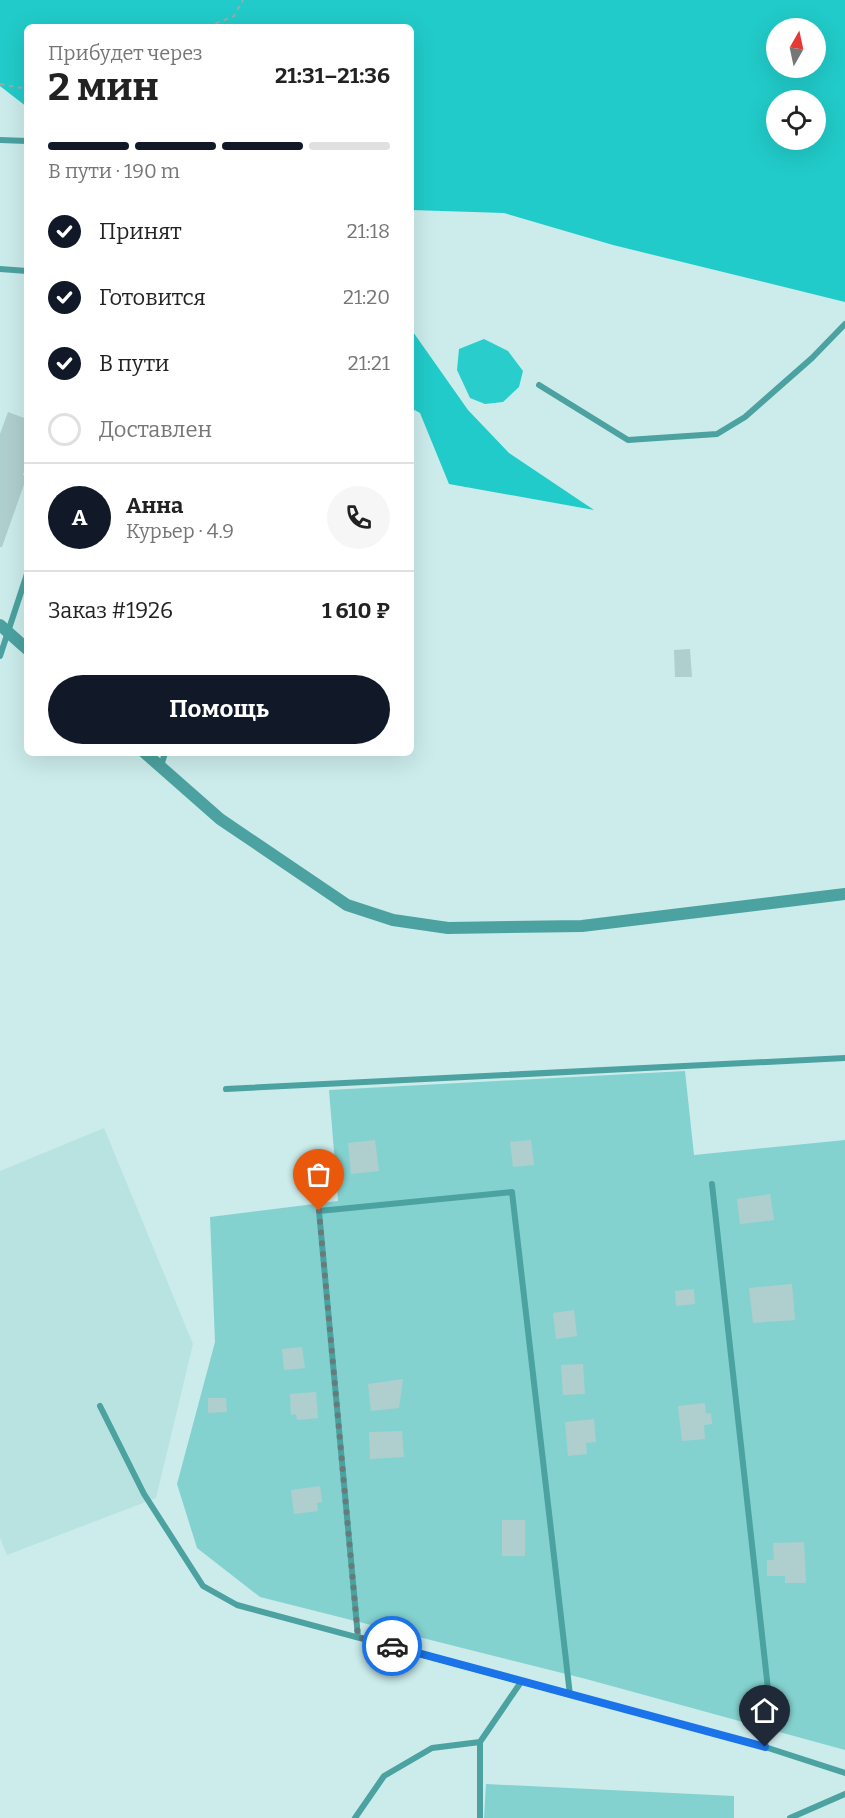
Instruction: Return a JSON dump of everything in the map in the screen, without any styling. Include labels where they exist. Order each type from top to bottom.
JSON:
[{"type":"street","points":[[4,629],[24,646]]},
{"type":"street","points":[[148,756],[220,819],[347,905],[393,920],[448,928],[582,926],[845,894]]},
{"type":"lane","points":[[0,140],[24,141]]},
{"type":"lane","points":[[0,269],[24,271]]},
{"type":"lane","points":[[539,385],[628,440],[717,434],[745,417],[812,358],[845,324]]},
{"type":"lane","points":[[0,656],[4,629],[24,581]]},
{"type":"lane","points":[[160,766],[164,756]]},
{"type":"lane","points":[[226,1089],[845,1058]]},
{"type":"lane","points":[[711,1184],[769,1698],[765,1747]]},
{"type":"lane","points":[[358,1637],[319,1211],[512,1192],[570,1695]]},
{"type":"lane","points":[[100,1406],[144,1494],[203,1586],[237,1605],[765,1747],[845,1773]]},
{"type":"lane","points":[[480,1818],[480,1742],[521,1682]]},
{"type":"lane","points":[[355,1818],[384,1776],[432,1748],[480,1742]]},
{"type":"lane","points":[[790,1818],[845,1794]]},
{"type":"path","points":[[214,24],[234,16],[243,0]]},
{"type":"path","points":[[0,84],[24,88]]},
{"type":"shaded area","points":[[0,0],[845,0],[845,302],[613,245],[504,213],[414,210],[414,24],[24,24],[24,105],[0,86]]},
{"type":"shaded area","points":[[414,333],[468,410],[509,453],[594,510],[449,484],[420,413],[414,410]]},
{"type":"shaded area","points":[[484,339],[508,351],[523,371],[519,387],[503,402],[485,404],[470,398],[457,370],[459,349]]},
{"type":"shaded area","points":[[685,1071],[694,1155],[845,1140],[845,1750],[586,1679],[260,1597],[197,1548],[177,1484],[215,1342],[210,1217],[338,1201],[329,1090]]},
{"type":"shaded area","points":[[104,1128],[193,1344],[156,1498],[7,1555],[0,1538],[0,1171]]},
{"type":"shaded area","points":[[486,1784],[734,1796],[734,1818],[484,1818]]},
{"type":"building","points":[[8,412],[24,418],[24,485],[2,547],[0,547],[0,434]]},
{"type":"building","points":[[690,649],[692,677],[675,677],[674,650]]},
{"type":"building","points":[[375,1140],[379,1171],[351,1174],[348,1143]]},
{"type":"building","points":[[531,1140],[534,1165],[513,1167],[510,1142]]},
{"type":"building","points":[[770,1194],[774,1220],[740,1224],[737,1199]]},
{"type":"building","points":[[792,1284],[795,1320],[753,1323],[749,1288]]},
{"type":"building","points":[[694,1289],[695,1304],[676,1306],[675,1291]]},
{"type":"building","points":[[574,1310],[577,1336],[556,1339],[553,1313]]},
{"type":"building","points":[[302,1347],[305,1368],[284,1370],[282,1349]]},
{"type":"building","points":[[583,1364],[585,1394],[563,1395],[561,1365]]},
{"type":"building","points":[[403,1379],[399,1408],[371,1411],[368,1384]]},
{"type":"building","points":[[316,1392],[318,1418],[297,1420],[296,1414],[291,1415],[290,1394]]},
{"type":"building","points":[[208,1398],[226,1398],[227,1412],[208,1413]]},
{"type":"building","points":[[705,1403],[706,1414],[711,1413],[712,1424],[704,1425],[705,1439],[682,1441],[678,1406]]},
{"type":"building","points":[[594,1419],[596,1442],[586,1443],[587,1454],[568,1456],[565,1422]]},
{"type":"building","points":[[402,1431],[404,1457],[370,1459],[369,1432]]},
{"type":"building","points":[[320,1486],[322,1502],[317,1503],[318,1511],[294,1514],[291,1490]]},
{"type":"building","points":[[502,1520],[525,1520],[525,1556],[502,1556]]},
{"type":"building","points":[[804,1542],[806,1583],[785,1583],[785,1576],[767,1576],[767,1560],[774,1560],[773,1543]]},
{"type":"way so far","points":[[319,1211],[358,1637],[392,1646]]},
{"type":"route","points":[[392,1646],[765,1747]]}]
